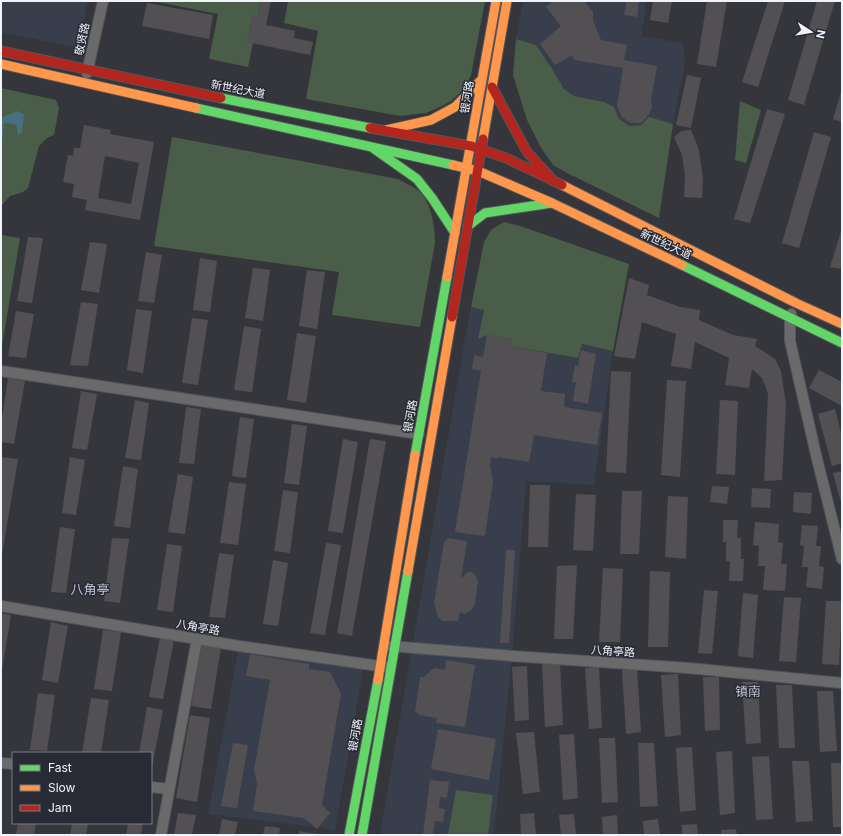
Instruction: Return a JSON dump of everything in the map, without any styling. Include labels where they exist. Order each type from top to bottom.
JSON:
[{"type":"main road","name":"银河路","points":[[349,835],[496,1]]},
{"type":"main road","name":"银河路","points":[[362,835],[507,1]]},
{"type":"main road","name":"新世纪大道","points":[[1,51],[138,81],[471,146],[481,151],[506,158],[551,179],[796,303],[842,324]]},
{"type":"main road","points":[[1,64],[467,168]]},
{"type":"main road","points":[[383,130],[431,120],[455,106],[482,79]]},
{"type":"main road","points":[[492,87],[527,152],[551,179]]},
{"type":"main road","points":[[369,146],[417,179],[432,198],[455,233]]},
{"type":"main road","name":"新世纪大道","points":[[467,168],[478,171],[552,202],[842,343]]},
{"type":"main road","points":[[468,226],[485,213],[552,202]]},
{"type":"street","name":"敬贤路","points":[[85,83],[103,1]]},
{"type":"street","points":[[796,303],[790,317],[790,341],[817,460],[842,559]]},
{"type":"street","points":[[1,371],[419,434]]},
{"type":"street","name":"八角亭路","points":[[1,606],[197,639],[357,664],[380,666],[391,669]]},
{"type":"street","points":[[161,835],[197,639]]},
{"type":"street","name":"八角亭路","points":[[383,645],[688,668],[842,683]]},
{"type":"street","points":[[1,763],[12,764]]},
{"type":"street","points":[[152,786],[169,789]]},
{"type":"shaded area","points":[[1,1],[88,1],[78,48],[1,32]]},
{"type":"shaded area","points":[[523,1],[647,1],[641,36],[683,43],[685,62],[673,124],[649,118],[641,125],[630,126],[619,119],[604,102],[574,96],[564,89],[536,45],[516,39]]},
{"type":"shaded area","points":[[471,307],[484,309],[478,338],[487,334],[511,339],[510,346],[578,358],[581,344],[613,351],[594,485],[526,481],[512,656],[494,835],[380,835],[464,344]]},
{"type":"shaded area","points":[[239,646],[364,665],[335,830],[208,814]]},
{"type":"green space","points":[[153,1],[260,1],[258,15],[253,15],[247,42],[253,43],[248,67],[209,59],[218,14]]},
{"type":"green space","points":[[282,1],[485,1],[471,75],[466,87],[451,101],[440,107],[426,113],[400,116],[306,99],[318,31],[284,23],[288,2]]},
{"type":"green space","points":[[516,39],[536,45],[564,89],[574,96],[604,102],[614,107],[619,119],[630,126],[641,125],[649,117],[673,124],[659,218],[553,165],[540,146],[527,120],[513,75]]},
{"type":"green space","points":[[1,88],[56,100],[59,108],[54,135],[47,138],[39,146],[28,188],[23,192],[10,196],[2,205],[1,205]]},
{"type":"green space","points":[[740,101],[761,110],[746,163],[735,160]]},
{"type":"green space","points":[[172,137],[398,179],[417,190],[422,194],[431,211],[434,224],[435,243],[420,327],[332,315],[339,272],[154,246]]},
{"type":"green space","points":[[504,222],[520,226],[629,264],[613,351],[582,344],[578,358],[510,346],[511,339],[487,335],[478,339],[484,310],[471,307],[484,242],[491,230]]},
{"type":"green space","points":[[1,235],[20,238],[1,352]]},
{"type":"green space","points":[[456,790],[493,795],[488,835],[448,835]]},
{"type":"water","points":[[17,111],[24,114],[22,133],[19,135],[17,133],[17,125],[7,123],[4,124],[1,150],[1,118]]},
{"type":"building","points":[[260,1],[271,1],[266,25],[295,31],[294,38],[313,42],[310,55],[247,42],[253,15],[258,15]]},
{"type":"building","points":[[553,1],[584,1],[593,12],[593,20],[601,40],[627,45],[624,60],[657,66],[651,100],[652,108],[648,116],[641,123],[630,123],[622,117],[617,106],[623,68],[574,60],[572,55],[555,65],[540,44],[561,26],[546,7]]},
{"type":"building","points":[[627,1],[639,1],[637,17],[624,15]]},
{"type":"building","points":[[653,1],[672,1],[668,23],[650,20]]},
{"type":"building","points":[[707,1],[727,1],[716,67],[697,64]]},
{"type":"building","points":[[768,1],[785,1],[758,87],[742,82]]},
{"type":"building","points":[[817,1],[835,1],[804,105],[788,100]]},
{"type":"building","points":[[147,3],[213,15],[209,39],[142,26]]},
{"type":"building","points":[[687,75],[701,78],[691,128],[676,125]]},
{"type":"building","points":[[842,89],[842,122],[833,119]]},
{"type":"building","points":[[767,109],[785,114],[750,223],[734,219]]},
{"type":"building","points":[[84,125],[111,130],[110,134],[154,142],[140,220],[85,210],[87,200],[72,197],[74,184],[63,182],[68,155],[73,156],[74,148],[80,148]],"holes":[[[105,156],[139,163],[131,204],[98,198]]]},
{"type":"building","points":[[691,130],[699,150],[703,179],[702,198],[684,197],[685,175],[682,155],[674,137],[681,131]]},
{"type":"building","points":[[814,132],[831,137],[799,248],[782,243]]},
{"type":"building","points":[[842,228],[842,269],[830,267]]},
{"type":"building","points":[[28,237],[43,238],[32,303],[17,301]]},
{"type":"building","points":[[90,242],[107,244],[99,293],[81,290]]},
{"type":"building","points":[[146,252],[162,255],[154,303],[138,301]]},
{"type":"building","points":[[200,258],[217,261],[210,312],[193,310]]},
{"type":"building","points":[[253,268],[270,270],[263,321],[245,318]]},
{"type":"building","points":[[307,270],[325,272],[317,329],[299,326]]},
{"type":"building","points":[[629,278],[649,285],[647,295],[680,307],[700,310],[699,320],[733,335],[757,339],[755,346],[775,359],[781,371],[786,404],[782,480],[764,481],[768,393],[762,378],[752,369],[749,388],[725,385],[729,358],[695,342],[691,369],[671,366],[676,334],[642,322],[635,359],[614,356]]},
{"type":"building","points":[[81,302],[98,304],[88,366],[70,365]]},
{"type":"building","points":[[136,309],[152,311],[143,373],[127,370]]},
{"type":"building","points":[[16,311],[34,314],[26,358],[8,356]]},
{"type":"building","points":[[192,318],[208,320],[198,385],[182,383]]},
{"type":"building","points":[[244,326],[261,329],[252,392],[234,390]]},
{"type":"building","points":[[297,333],[316,336],[306,403],[287,400]]},
{"type":"building","points":[[487,334],[511,339],[510,346],[547,353],[541,391],[565,394],[564,407],[602,413],[597,445],[534,435],[529,462],[491,457],[490,465],[493,482],[485,536],[455,532],[481,371],[472,369],[474,355],[483,357]]},
{"type":"building","points":[[581,350],[596,354],[588,404],[573,401],[576,382],[572,382],[575,365],[578,366]]},
{"type":"building","points":[[819,370],[842,382],[842,406],[809,388]]},
{"type":"building","points":[[611,371],[631,372],[626,473],[606,472]]},
{"type":"building","points":[[8,378],[25,381],[14,444],[1,442],[1,424]]},
{"type":"building","points":[[667,380],[686,381],[680,477],[661,475]]},
{"type":"building","points":[[81,391],[97,394],[87,450],[72,448]]},
{"type":"building","points":[[135,400],[149,403],[141,460],[125,458]]},
{"type":"building","points":[[720,400],[738,401],[735,475],[716,474]]},
{"type":"building","points":[[186,407],[201,409],[194,464],[179,463]]},
{"type":"building","points":[[835,409],[842,437],[842,463],[832,466],[818,414]]},
{"type":"building","points":[[240,417],[254,419],[246,478],[232,476]]},
{"type":"building","points":[[292,424],[307,426],[299,485],[284,483]]},
{"type":"building","points":[[343,439],[358,442],[343,533],[328,531]]},
{"type":"building","points":[[370,439],[386,441],[352,636],[337,633]]},
{"type":"building","points":[[1,457],[18,459],[2,555],[1,555]]},
{"type":"building","points":[[70,457],[85,460],[76,515],[62,513]]},
{"type":"building","points":[[123,466],[138,469],[130,528],[114,526]]},
{"type":"building","points":[[842,471],[842,506],[833,473]]},
{"type":"building","points":[[178,474],[193,477],[185,534],[168,532]]},
{"type":"building","points":[[229,482],[246,484],[238,545],[220,543]]},
{"type":"building","points":[[530,485],[550,485],[548,547],[528,547]]},
{"type":"building","points":[[712,486],[729,487],[727,504],[710,502]]},
{"type":"building","points":[[752,488],[771,489],[770,508],[751,507]]},
{"type":"building","points":[[283,490],[298,492],[290,553],[274,551]]},
{"type":"building","points":[[622,491],[642,491],[639,554],[620,554]]},
{"type":"building","points":[[794,492],[812,493],[811,514],[793,512]]},
{"type":"building","points":[[576,494],[596,495],[593,551],[573,550]]},
{"type":"building","points":[[668,496],[688,497],[686,559],[665,557]]},
{"type":"building","points":[[723,520],[738,520],[737,538],[741,538],[741,559],[744,559],[743,581],[729,581],[730,561],[726,561],[726,542],[723,542]]},
{"type":"building","points":[[755,522],[779,524],[778,542],[783,543],[781,564],[787,564],[785,591],[763,590],[765,566],[758,566],[759,546],[753,545]]},
{"type":"building","points":[[802,525],[818,526],[816,546],[821,546],[819,566],[824,567],[822,589],[806,587],[808,567],[802,567],[804,546],[800,545]]},
{"type":"building","points":[[60,527],[75,529],[66,593],[51,592]]},
{"type":"building","points":[[112,538],[129,539],[120,603],[104,601]]},
{"type":"building","points":[[449,538],[467,541],[461,579],[470,571],[476,576],[478,581],[475,604],[472,609],[465,614],[460,612],[458,621],[442,621],[438,617],[434,603],[444,542]]},
{"type":"building","points":[[326,543],[341,545],[325,635],[310,633]]},
{"type":"building","points":[[167,544],[182,546],[173,612],[157,610]]},
{"type":"building","points":[[506,550],[515,550],[509,643],[500,643]]},
{"type":"building","points":[[219,553],[234,555],[225,618],[209,617]]},
{"type":"building","points":[[273,560],[288,563],[278,626],[263,624]]},
{"type":"building","points":[[577,565],[573,639],[554,639],[557,566]]},
{"type":"building","points":[[603,568],[623,569],[620,642],[599,642]]},
{"type":"building","points":[[650,571],[670,572],[668,647],[648,647]]},
{"type":"building","points":[[704,590],[718,591],[712,654],[698,653]]},
{"type":"building","points":[[743,593],[758,595],[753,658],[738,656]]},
{"type":"building","points":[[784,597],[801,598],[796,662],[779,661]]},
{"type":"building","points":[[826,601],[842,601],[839,665],[822,664]]},
{"type":"building","points":[[1,613],[11,615],[2,670],[1,670]]},
{"type":"building","points":[[51,622],[68,626],[58,683],[42,680]]},
{"type":"building","points":[[103,630],[121,632],[112,691],[94,689]]},
{"type":"building","points":[[160,637],[174,640],[163,699],[149,697]]},
{"type":"building","points":[[202,643],[221,647],[211,709],[191,706]]},
{"type":"building","points":[[250,654],[309,664],[309,669],[330,672],[341,694],[322,805],[330,813],[317,829],[304,818],[253,811],[257,784],[254,770],[270,680],[246,676]]},
{"type":"building","points":[[446,660],[475,665],[465,727],[436,723],[437,718],[419,715],[415,711],[420,677],[424,677],[434,668],[445,670]]},
{"type":"building","points":[[560,663],[563,725],[545,727],[542,664]]},
{"type":"building","points":[[527,666],[529,720],[515,721],[512,667]]},
{"type":"building","points":[[599,667],[602,728],[589,729],[585,668]]},
{"type":"building","points":[[637,669],[641,732],[626,734],[622,670]]},
{"type":"building","points":[[678,674],[681,735],[665,737],[661,675]]},
{"type":"building","points":[[703,677],[719,677],[720,730],[705,731]]},
{"type":"building","points":[[742,682],[758,682],[761,743],[746,744]]},
{"type":"building","points":[[776,685],[792,685],[795,748],[779,748]]},
{"type":"building","points":[[817,691],[833,691],[837,751],[820,752]]},
{"type":"building","points":[[38,693],[55,695],[47,751],[30,750]]},
{"type":"building","points":[[91,698],[109,700],[101,752],[82,752]]},
{"type":"building","points":[[147,707],[163,710],[152,767],[152,752],[139,752]]},
{"type":"building","points":[[190,715],[210,718],[197,802],[176,798]]},
{"type":"building","points":[[438,729],[496,739],[489,780],[431,769]]},
{"type":"building","points":[[534,732],[540,792],[523,794],[516,733]]},
{"type":"building","points":[[574,734],[578,798],[563,800],[559,735]]},
{"type":"building","points":[[599,738],[615,738],[618,802],[602,803]]},
{"type":"building","points":[[233,743],[248,745],[237,808],[221,806]]},
{"type":"building","points":[[638,743],[654,743],[658,806],[640,807]]},
{"type":"building","points":[[692,747],[696,810],[680,812],[676,748]]},
{"type":"building","points":[[732,751],[735,813],[720,815],[716,752]]},
{"type":"building","points":[[769,756],[773,819],[756,820],[752,757]]},
{"type":"building","points":[[792,761],[809,761],[813,821],[796,822]]},
{"type":"building","points":[[831,763],[842,763],[842,827],[833,827]]},
{"type":"building","points":[[430,780],[449,782],[447,798],[440,797],[439,808],[445,809],[443,822],[435,821],[433,835],[423,835]]},
{"type":"building","points":[[178,813],[196,815],[192,835],[174,835]]},
{"type":"building","points":[[534,813],[536,835],[521,835],[520,814]]},
{"type":"building","points":[[574,814],[576,835],[561,835],[559,815]]},
{"type":"building","points":[[617,815],[618,835],[603,835],[602,817]]},
{"type":"building","points":[[222,819],[238,822],[235,835],[219,835]]},
{"type":"building","points":[[658,819],[660,835],[644,835],[643,821]]},
{"type":"building","points":[[18,824],[36,824],[34,835],[16,835]]},
{"type":"building","points":[[72,824],[88,824],[86,835],[70,835]]},
{"type":"building","points":[[128,824],[143,824],[141,835],[126,835]]},
{"type":"building","points":[[697,824],[698,835],[682,835],[682,825]]},
{"type":"building","points":[[265,826],[280,828],[279,835],[263,835]]},
{"type":"building","points":[[736,829],[737,835],[721,835],[721,830]]},
{"type":"building","points":[[299,831],[318,834],[318,835],[299,835]]},
{"type":"traffic: fast","points":[[221,98],[370,128]]},
{"type":"traffic: fast","points":[[196,108],[453,165]]},
{"type":"traffic: fast","points":[[373,148],[417,179],[432,198],[455,233]]},
{"type":"traffic: fast","points":[[468,226],[485,213],[552,203]]},
{"type":"traffic: fast","points":[[682,265],[842,343]]},
{"type":"traffic: fast","points":[[415,455],[447,277]]},
{"type":"traffic: fast","points":[[362,835],[408,571]]},
{"type":"traffic: fast","points":[[349,835],[378,680]]},
{"type":"traffic: slow","points":[[447,277],[496,1]]},
{"type":"traffic: slow","points":[[483,139],[507,1]]},
{"type":"traffic: slow","points":[[1,64],[196,108]]},
{"type":"traffic: slow","points":[[386,130],[431,120],[455,107],[482,79]]},
{"type":"traffic: slow","points":[[453,165],[478,171],[552,203],[682,265]]},
{"type":"traffic: slow","points":[[562,185],[796,303],[842,324]]},
{"type":"traffic: slow","points":[[408,571],[452,317]]},
{"type":"traffic: slow","points":[[378,680],[415,455]]},
{"type":"traffic: jam","points":[[1,51],[221,98]]},
{"type":"traffic: jam","points":[[492,87],[527,152],[551,178]]},
{"type":"traffic: jam","points":[[370,128],[471,146],[506,158],[562,185]]},
{"type":"traffic: jam","points":[[452,317],[483,139]]},
{"type":"district","name":"八角亭","points":[[90,589]]},
{"type":"district","name":"镇南","points":[[748,691]]}]
